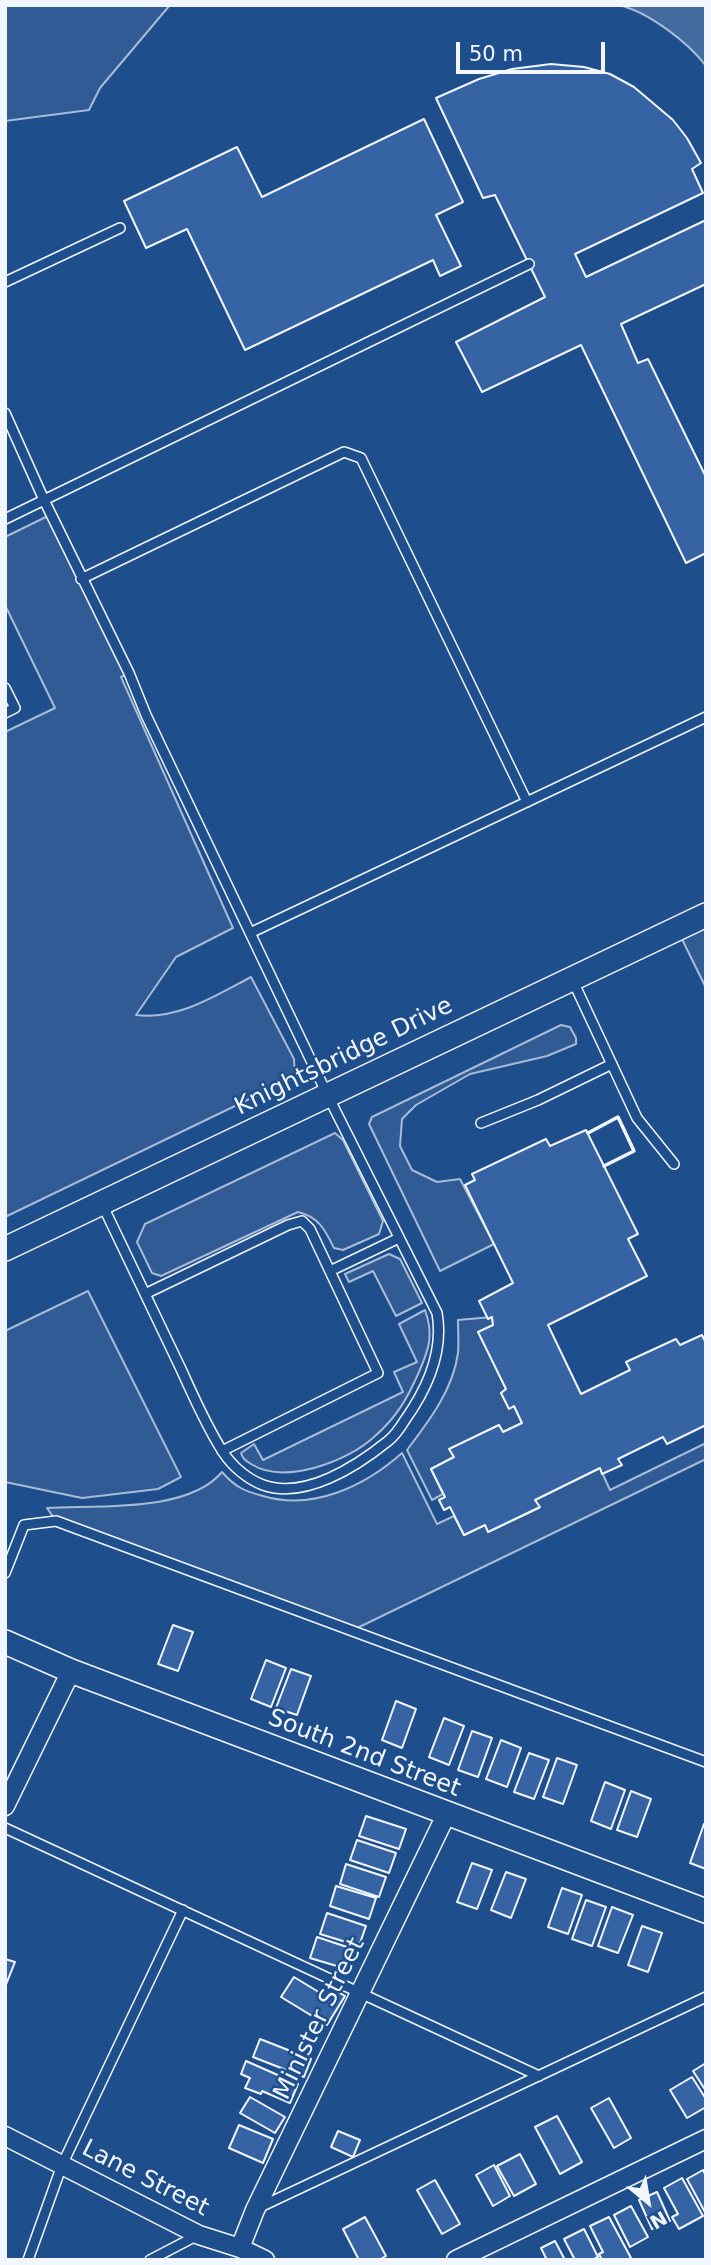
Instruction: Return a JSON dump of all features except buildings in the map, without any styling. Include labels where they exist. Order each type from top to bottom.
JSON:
[{"type":"street","name":"Knightsbridge Drive","points":[[5,1249],[706,915]]},
{"type":"street","name":"South 2nd Street","points":[[5,1642],[72,1671],[706,1911]]},
{"type":"street","points":[[5,1806],[72,1671]]},
{"type":"street","name":"Minister Street","points":[[240,2248],[255,2210],[447,1813]]},
{"type":"street","name":"Lane Street","points":[[5,2136],[199,2235],[240,2248],[265,2260]]},
{"type":"street","points":[[456,2260],[706,2139]]},
{"type":"lane","points":[[5,282],[120,228]]},
{"type":"lane","points":[[5,519],[529,264]]},
{"type":"lane","points":[[5,413],[81,579],[129,673],[146,715],[327,1094],[437,1312],[440,1329],[436,1359],[421,1398],[392,1438],[358,1464],[330,1479],[290,1489],[264,1485],[240,1472],[222,1451],[102,1203]]},
{"type":"lane","points":[[81,579],[344,452],[361,458],[527,802]]},
{"type":"lane","points":[[5,688],[15,708],[5,713]]},
{"type":"lane","points":[[250,933],[706,717]]},
{"type":"lane","points":[[571,978],[637,1118],[674,1164]]},
{"type":"lane","points":[[481,1123],[538,1100],[612,1064]]},
{"type":"lane","points":[[145,1294],[288,1225],[302,1221],[310,1229],[378,1373],[222,1451]]},
{"type":"lane","points":[[330,1271],[400,1238]]},
{"type":"lane","points":[[5,1573],[24,1525],[56,1521],[706,1762]]},
{"type":"lane","points":[[5,1828],[539,2076]]},
{"type":"lane","points":[[28,2260],[62,2165],[183,1910]]},
{"type":"lane","points":[[255,2210],[706,1997]]},
{"type":"lane","points":[[150,2260],[199,2235]]},
{"type":"shaded area","points":[[5,5],[170,5],[100,88],[89,110],[5,121]]},
{"type":"shaded area","points":[[619,5],[706,5],[706,66],[667,29],[642,14]]},
{"type":"shaded area","points":[[52,514],[129,673],[121,677],[233,928],[176,957],[136,1015],[152,1016],[181,1010],[210,999],[251,977],[294,1059],[295,1077],[5,1217],[5,732],[55,708],[5,605],[5,537]]},
{"type":"shaded area","points":[[706,915],[706,988],[677,929]]},
{"type":"shaded area","points":[[561,1025],[570,1027],[576,1044],[547,1056],[470,1074],[416,1105],[402,1119],[400,1146],[412,1170],[437,1182],[460,1179],[494,1244],[440,1271],[369,1124],[372,1117]]},
{"type":"shaded area","points":[[335,1133],[343,1140],[383,1221],[379,1234],[343,1250],[334,1248],[316,1221],[298,1212],[161,1276],[152,1273],[137,1242],[145,1224]]},
{"type":"shaded area","points":[[389,1254],[400,1259],[422,1303],[396,1316],[373,1271],[349,1282],[345,1274]]},
{"type":"shaded area","points":[[88,1291],[181,1477],[158,1489],[82,1498],[5,1482],[5,1331]]},
{"type":"shaded area","points":[[425,1310],[430,1335],[422,1364],[401,1407],[374,1437],[348,1455],[315,1468],[297,1471],[265,1470],[243,1458],[241,1453],[254,1444],[263,1460],[403,1392],[394,1372],[417,1362],[399,1324]]},
{"type":"shaded area","points":[[492,1317],[493,1325],[479,1332],[506,1389],[501,1393],[509,1408],[514,1406],[522,1423],[503,1432],[499,1425],[450,1450],[454,1457],[431,1469],[443,1494],[432,1500],[407,1450],[431,1416],[451,1380],[458,1353],[458,1320]]},
{"type":"shaded area","points":[[706,1443],[706,1459],[351,1631],[56,1521],[47,1508],[165,1501],[207,1485],[222,1472],[240,1488],[263,1496],[282,1500],[319,1498],[372,1476],[402,1453],[437,1524],[454,1516],[464,1535],[485,1525],[490,1531],[539,1508],[535,1500],[600,1468],[610,1490]]},
{"type":"wall","points":[[588,1133],[618,1117],[634,1151],[604,1166]]}]
